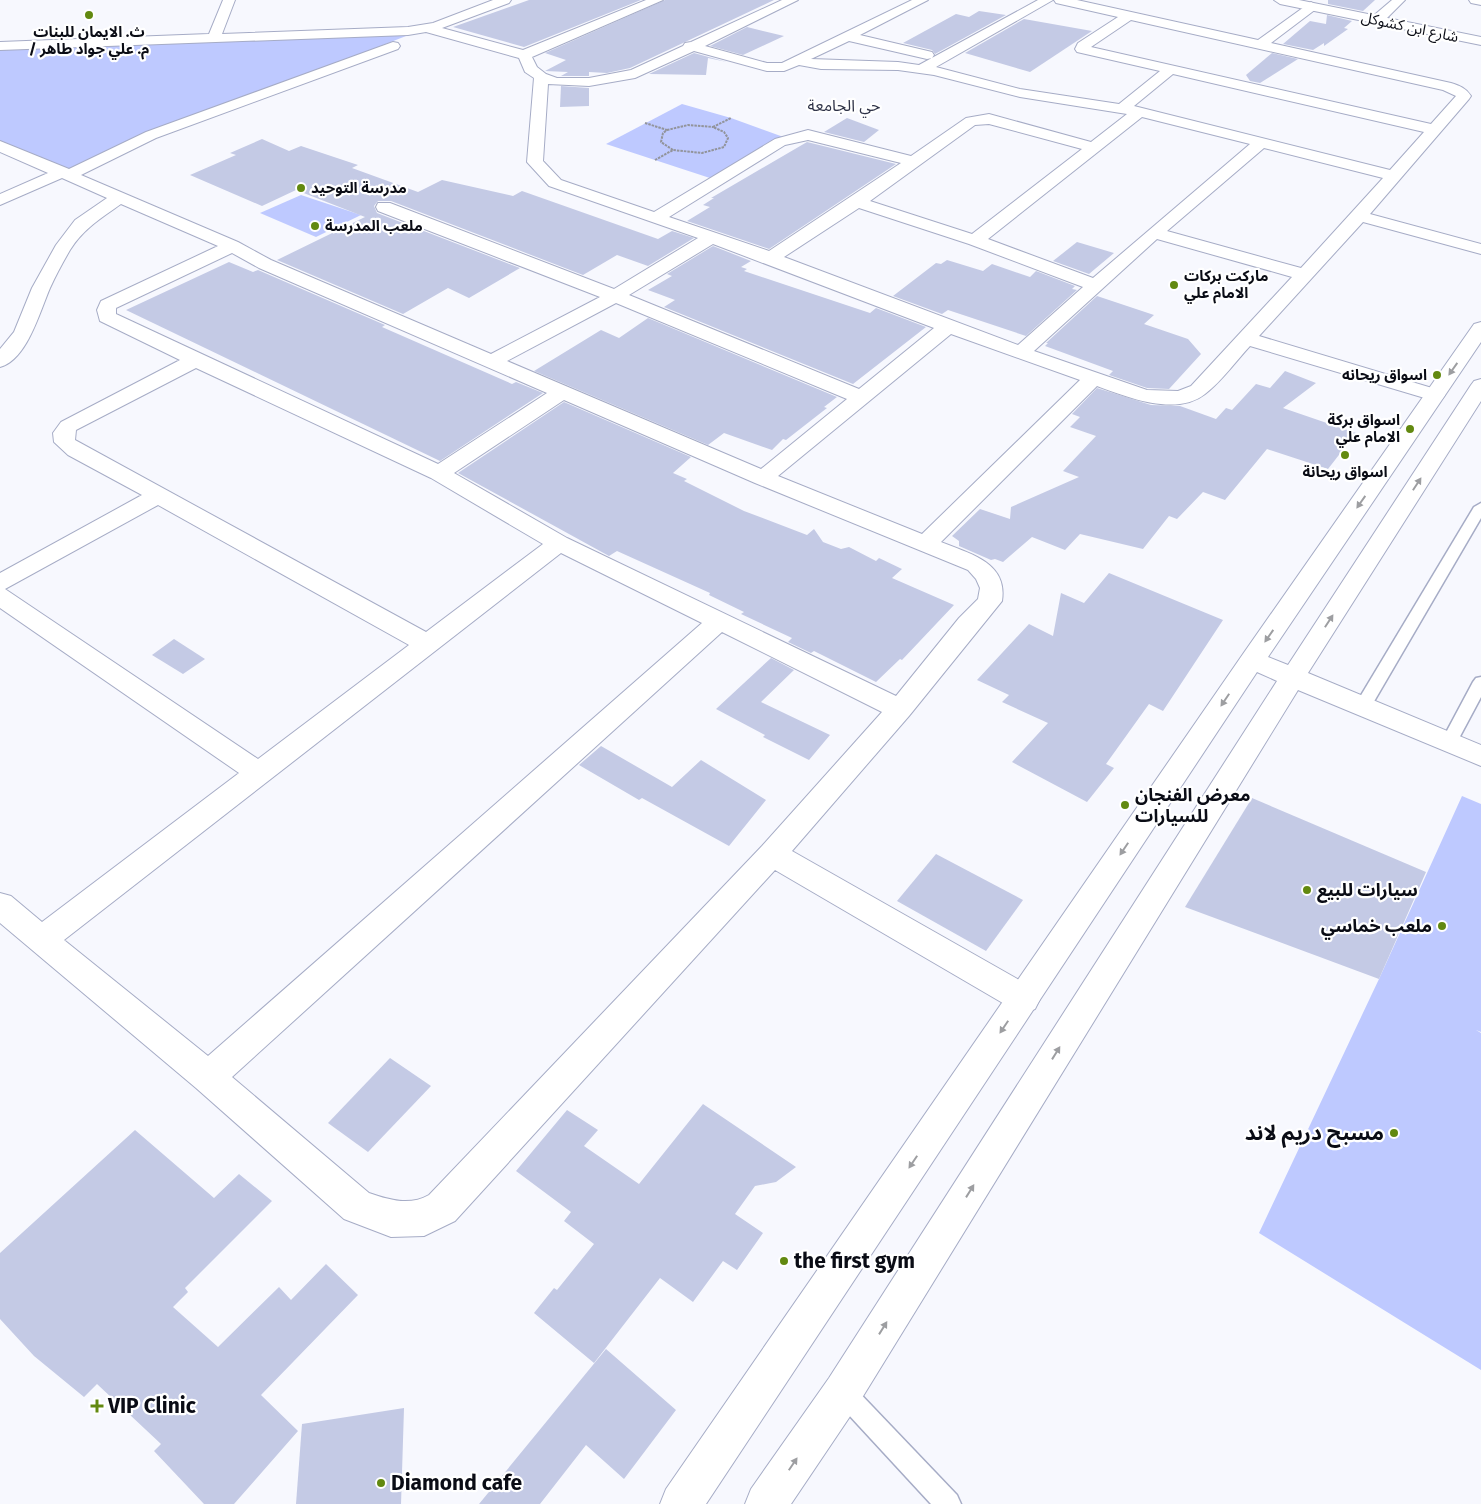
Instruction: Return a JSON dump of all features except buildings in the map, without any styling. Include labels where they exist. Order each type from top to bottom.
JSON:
[{"type":"street","points":[[214,38],[229,0]]},
{"type":"street","points":[[0,46],[395,32],[427,28],[505,0]]},
{"type":"street","points":[[427,28],[524,55],[657,0]]},
{"type":"street","points":[[524,55],[530,64],[530,69],[541,77],[555,82],[621,78],[647,69],[690,46],[792,0]]},
{"type":"street","points":[[892,0],[918,2]]},
{"type":"street","points":[[922,69],[1047,0]]},
{"type":"street","points":[[541,77],[535,162],[555,183],[772,258],[1020,353],[1153,398],[1184,397],[1198,390],[1358,216],[1464,96],[1452,87],[1130,15],[1096,3],[1060,0]]},
{"type":"street","name":"شارع ابن كشوكل","points":[[1280,0],[1481,41]]},
{"type":"street","points":[[1377,20],[1399,0]]},
{"type":"street","points":[[1475,0],[1481,1]]},
{"type":"street","points":[[690,46],[771,67],[787,66],[918,2]]},
{"type":"street","points":[[1261,44],[1311,6]]},
{"type":"street","points":[[1130,15],[1083,46],[1082,49],[1435,130]]},
{"type":"street","points":[[845,36],[942,59]]},
{"type":"street","points":[[0,200],[66,174],[151,135],[393,46]]},
{"type":"street","points":[[798,61],[821,65],[922,69],[1026,94],[1131,110],[1394,176]]},
{"type":"street","points":[[975,240],[1092,147],[1170,70]]},
{"type":"street","points":[[1456,106],[1472,110]]},
{"type":"street","points":[[772,258],[857,202],[967,122],[979,119],[994,120],[1092,147]]},
{"type":"street","points":[[656,217],[780,142],[808,135],[914,162]]},
{"type":"street","points":[[1020,353],[1154,233],[1261,143]]},
{"type":"street","points":[[0,146],[232,246],[265,264],[763,478],[976,565],[987,576],[992,588],[990,602],[968,624],[900,709],[772,854],[442,1208],[424,1218],[391,1219],[357,1206],[208,1077],[0,905]]},
{"type":"street","points":[[0,360],[24,334],[41,288],[62,249],[81,224],[119,198]]},
{"type":"street","points":[[857,202],[975,240],[1096,285]]},
{"type":"street","points":[[384,207],[615,296],[861,397]]},
{"type":"street","points":[[1358,216],[1481,248]]},
{"type":"street","points":[[1154,233],[1304,275]]},
{"type":"street","points":[[492,361],[615,296],[712,237]]},
{"type":"street","points":[[232,246],[108,305],[106,310],[107,317],[194,361],[439,473],[559,543],[900,709]]},
{"type":"street","points":[[763,478],[948,327]]},
{"type":"street","points":[[680,1504],[1252,660],[1481,328]]},
{"type":"street","points":[[1246,338],[1435,395]]},
{"type":"street","points":[[194,361],[68,426],[64,433],[65,442],[76,450],[427,644]]},
{"type":"street","points":[[925,544],[1094,378]]},
{"type":"street","points":[[766,1504],[843,1392],[1293,677],[1481,385]]},
{"type":"street","points":[[439,473],[563,392]]},
{"type":"street","points":[[0,583],[159,495]]},
{"type":"street","points":[[41,940],[559,543]]},
{"type":"street","points":[[0,596],[259,773]]},
{"type":"street","points":[[208,1077],[719,620]]},
{"type":"street","points":[[1252,660],[1481,756]]},
{"type":"street","points":[[772,854],[1024,999]]},
{"type":"lane","points":[[1363,706],[1481,507]]},
{"type":"lane","points":[[1449,742],[1481,682]]},
{"type":"lane","points":[[843,1392],[948,1504]]},
{"type":"path","points":[[713,128],[731,118]]},
{"type":"path","points":[[645,123],[667,130]]},
{"type":"path","points":[[688,125],[713,128],[724,132],[728,138],[724,147],[702,153],[673,150],[661,142],[663,133],[667,130],[688,125]]},
{"type":"path","points":[[655,160],[673,150]]},
{"type":"shaded area","points":[[411,34],[63,172],[0,147],[0,46]]},
{"type":"shaded area","points":[[682,104],[731,118],[789,139],[716,180],[606,144]]},
{"type":"shaded area","name":"ملعب المدرسة","points":[[301,195],[361,215],[316,237],[260,213]]},
{"type":"shaded area","name":"مسبح دريم لاند","points":[[1462,796],[1481,804],[1481,1032],[1476,1030],[1481,1033],[1481,1370],[1259,1233],[1379,979]]},
{"type":"place","name":"ث. الايمان للبنات / م. علي جواد طاهر","points":[[89,15]]},
{"type":"place","name":"مدرسة التوحيد","points":[[301,188]]},
{"type":"place","name":"ملعب المدرسة","points":[[315,226]]},
{"type":"place","name":"ماركت بركات الامام علي","points":[[1174,285]]},
{"type":"place","name":"اسواق ريحانه","points":[[1437,375]]},
{"type":"place","name":"اسواق بركة الامام علي","points":[[1410,429]]},
{"type":"place","name":"اسواق ريحانة","points":[[1345,455]]},
{"type":"place","name":"معرض الفنجان للسيارات","points":[[1125,805]]},
{"type":"place","name":"سيارات للبيع","points":[[1307,890]]},
{"type":"place","name":"ملعب خماسي","points":[[1442,926]]},
{"type":"place","name":"مسبح دريم لاند","points":[[1394,1133]]},
{"type":"place","name":"the first gym","points":[[784,1261]]},
{"type":"place","name":"VIP Clinic","points":[[97,1406]]},
{"type":"place","name":"Diamond cafe","points":[[381,1483]]},
{"type":"district","name":"حي الجامعة","points":[[844,105]]}]
